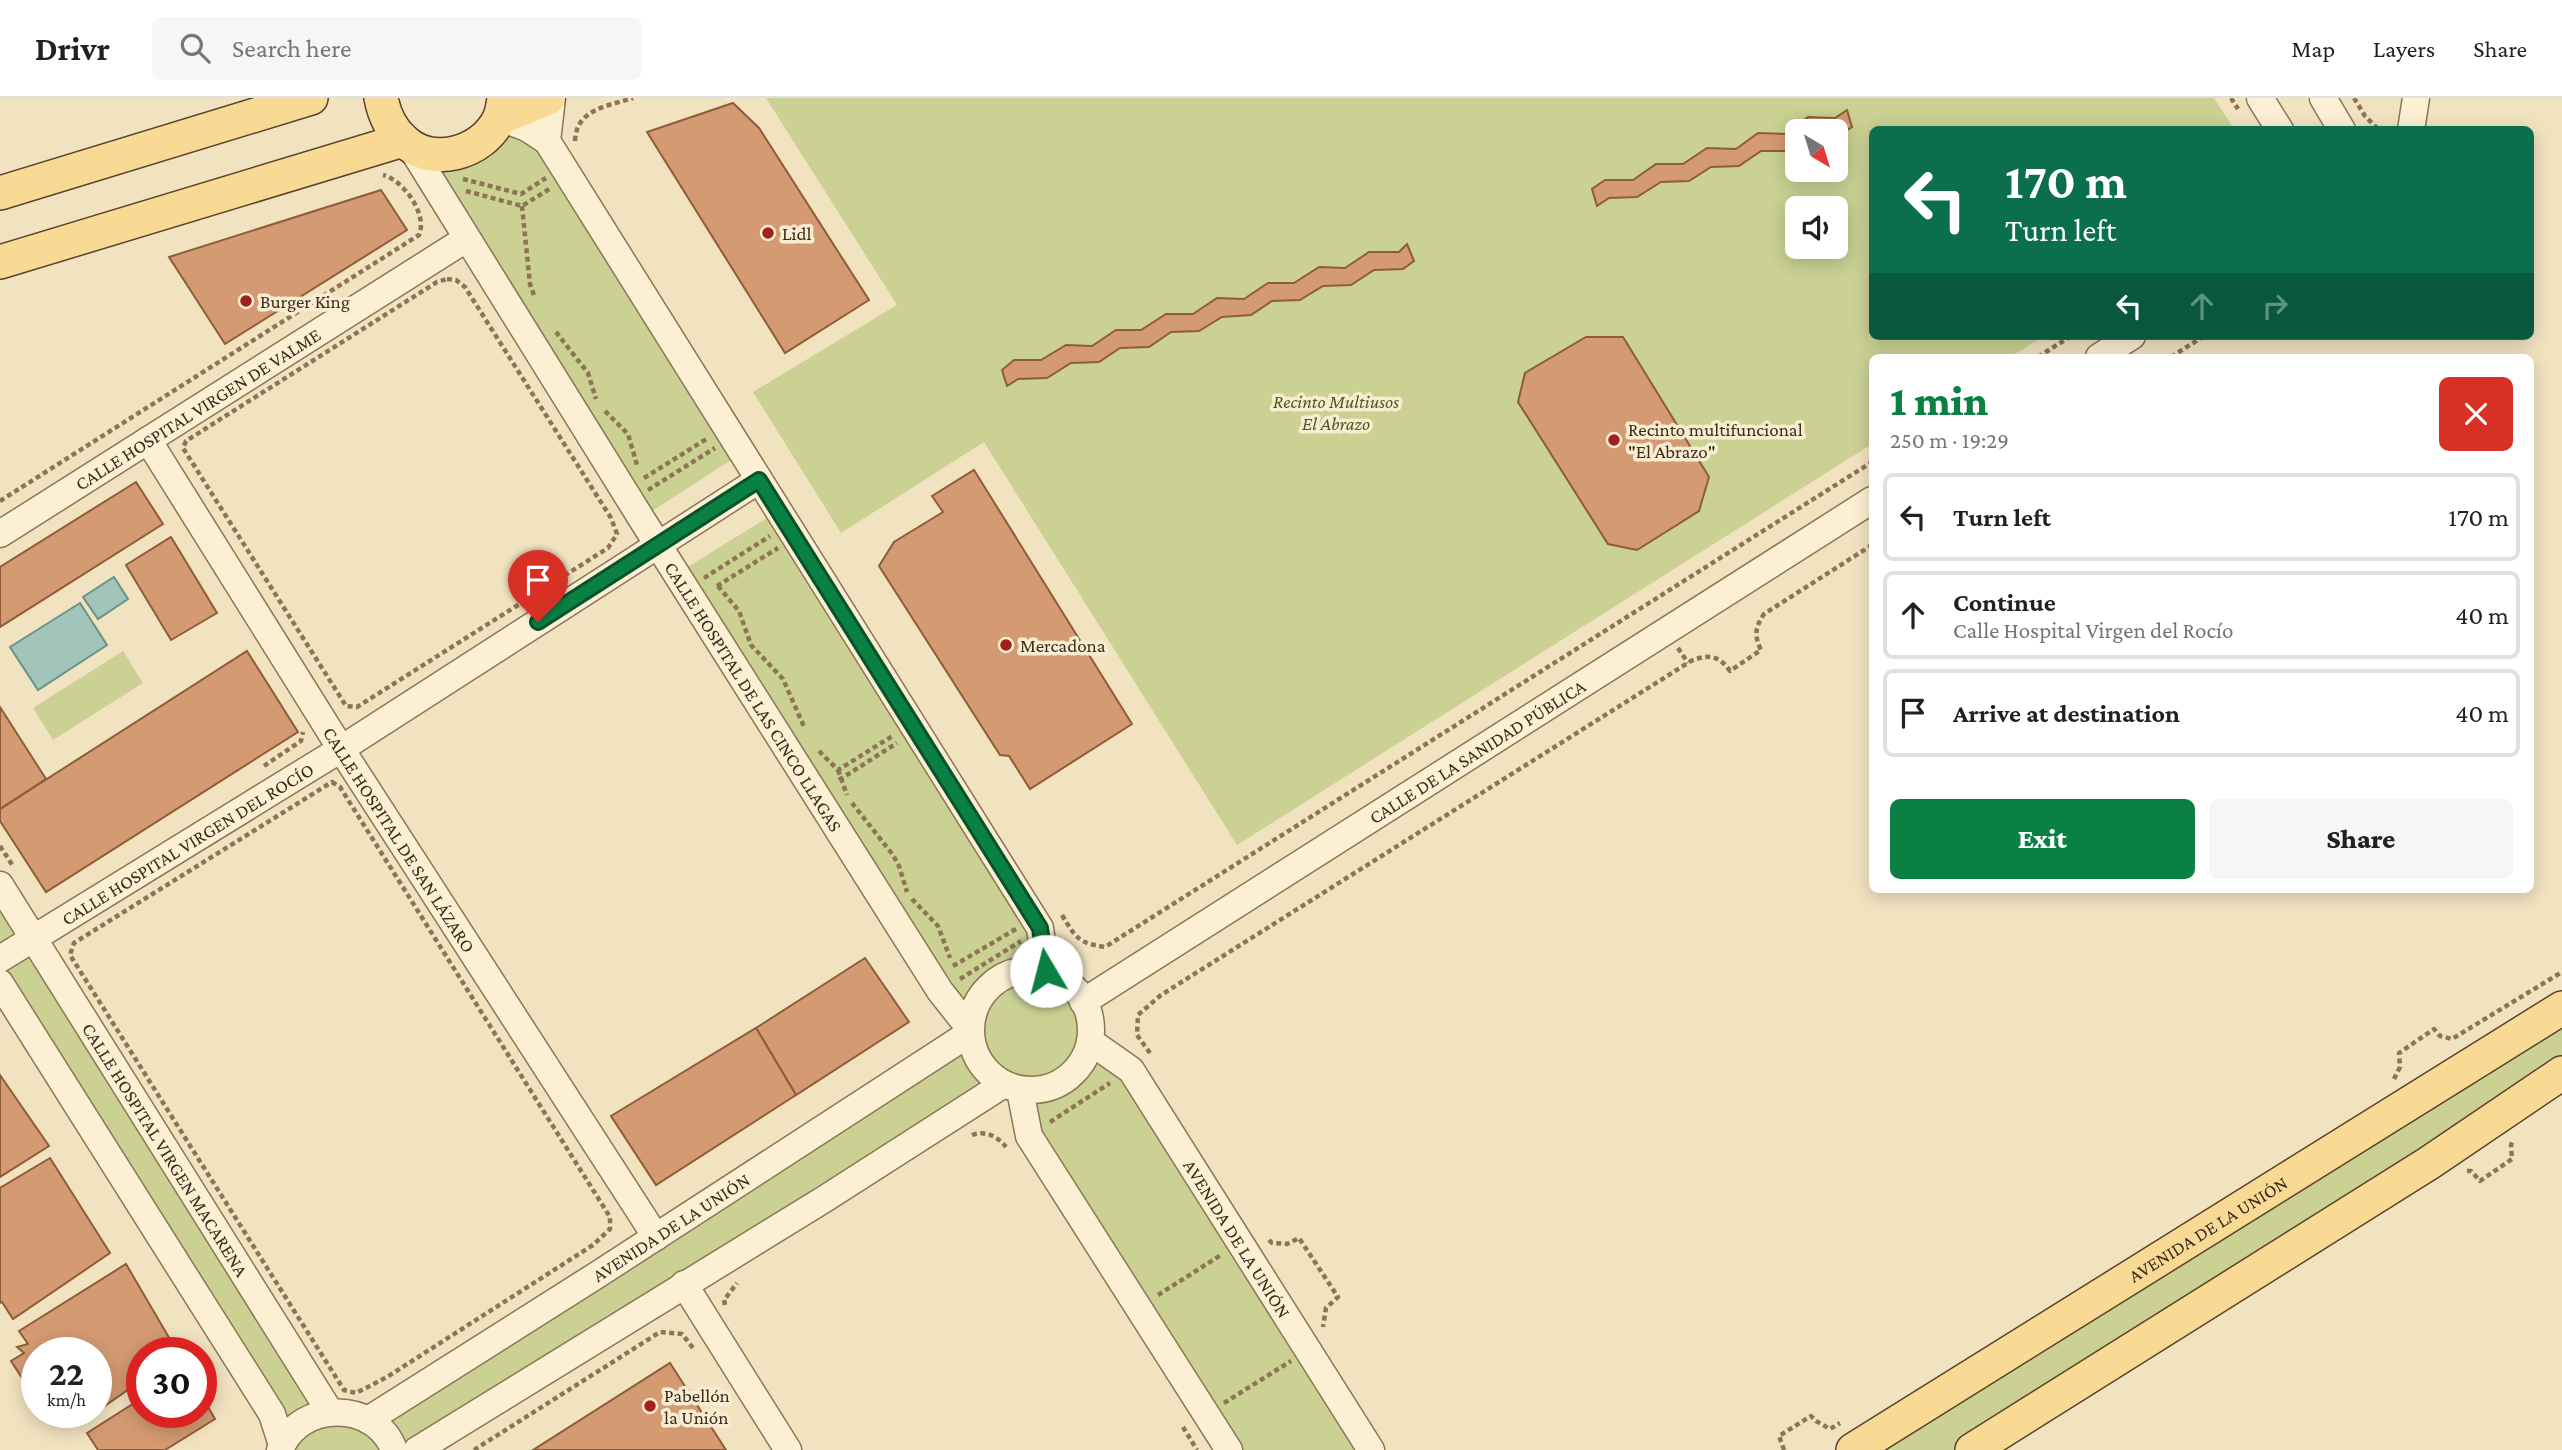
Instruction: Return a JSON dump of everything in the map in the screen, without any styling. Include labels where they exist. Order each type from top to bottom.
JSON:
[{"type":"main road","points":[[0,193],[311,98]]},
{"type":"main road","points":[[381,98],[388,122],[406,143],[427,153],[444,155],[462,152],[484,138],[502,108],[550,98]]},
{"type":"main road","points":[[0,262],[406,143]]},
{"type":"main road","name":"AVENIDA DE LA UNIÓN","points":[[1847,1436],[2562,1008]]},
{"type":"main road","points":[[1972,1450],[2429,1163],[2562,1073]]},
{"type":"street","points":[[550,98],[547,141],[557,177],[723,436],[759,480],[786,535],[909,730],[1041,923],[1046,971]]},
{"type":"street","points":[[2260,98],[2278,126]]},
{"type":"street","points":[[2322,98],[2340,126]]},
{"type":"street","points":[[2412,126],[2416,98]]},
{"type":"street","points":[[502,108],[547,141]]},
{"type":"street","name":"CALLE HOSPITAL DE LAS CINCO LLAGAS","points":[[406,143],[466,239],[620,508],[698,590],[816,795],[940,991],[970,1031]]},
{"type":"street","name":"CALLE HOSPITAL VIRGEN DE VALME","points":[[0,534],[466,239]]},
{"type":"street","points":[[2104,354],[2126,340]]},
{"type":"street","name":"CALLE HOSPITAL DE SAN LÁZARO","points":[[148,440],[341,749],[656,1237]]},
{"type":"street","name":"CALLE HOSPITAL VIRGEN DEL ROCÍO","points":[[0,959],[341,749],[759,480]]},
{"type":"street","name":"CALLE DE LA SANIDAD PÚBLICA","points":[[1083,1002],[1869,502]]},
{"type":"street","name":"CALLE HOSPITAL VIRGEN MACARENA","points":[[0,885],[330,1412]]},
{"type":"street","points":[[1027,970],[1046,971],[1065,979],[1083,1002],[1088,1008],[1092,1024],[1091,1042],[1084,1060],[1073,1074],[1057,1085],[1039,1090],[1012,1087],[990,1075],[980,1063],[973,1048],[970,1031],[980,997],[993,983],[1009,974],[1027,970]]},
{"type":"street","points":[[0,983],[272,1414],[281,1447]]},
{"type":"street","name":"AVENIDA DE LA UNIÓN","points":[[368,1420],[656,1237],[970,1031]]},
{"type":"street","name":"AVENIDA DE LA UNIÓN","points":[[1091,1042],[1142,1063],[1318,1345],[1371,1450]]},
{"type":"street","points":[[417,1450],[727,1257],[823,1200],[961,1126],[1012,1087]]},
{"type":"street","points":[[1012,1087],[1018,1142],[1139,1307],[1229,1450]]},
{"type":"street","points":[[684,1284],[788,1450]]},
{"type":"street","points":[[281,1447],[302,1423],[330,1412],[349,1413],[368,1420],[382,1430],[394,1450]]},
{"type":"path","points":[[522,206],[557,177],[580,152],[574,139],[579,122],[592,111],[633,98]]},
{"type":"path","points":[[2354,98],[2375,126]]},
{"type":"path","points":[[0,501],[412,241],[423,227],[408,195],[431,181],[445,174],[521,194],[557,177]]},
{"type":"path","points":[[463,190],[522,206]]},
{"type":"path","points":[[522,206],[530,284],[538,309]]},
{"type":"path","points":[[620,508],[464,287],[456,280],[438,282],[186,441],[183,448],[346,706],[356,707],[608,548],[617,534],[620,508],[723,436]]},
{"type":"path","points":[[555,331],[588,373],[599,406],[628,434],[641,480],[723,436]]},
{"type":"path","points":[[2047,354],[2066,340]]},
{"type":"path","points":[[2176,354],[2198,340]]},
{"type":"path","points":[[817,749],[838,770],[845,793],[899,866],[908,895],[938,926],[953,968],[1041,923],[1071,930],[1085,944],[1105,947],[1869,464]]},
{"type":"path","points":[[698,590],[718,586],[786,535]]},
{"type":"path","points":[[698,590],[786,535]]},
{"type":"path","points":[[961,1126],[1018,1142],[1142,1063],[1137,1035],[1139,1015],[1161,995],[1690,661],[1706,655],[1718,658],[1730,671],[1761,650],[1756,639],[1756,628],[1764,614],[1869,547]]},
{"type":"path","points":[[718,586],[739,611],[751,645],[783,679],[806,732]]},
{"type":"path","points":[[260,768],[301,741],[302,726]]},
{"type":"path","points":[[838,770],[909,730]]},
{"type":"path","points":[[816,795],[909,730]]},
{"type":"path","points":[[332,782],[340,787],[610,1217],[610,1229],[593,1245],[372,1386],[356,1392],[344,1390],[72,960],[70,948],[89,933],[332,782]]},
{"type":"path","points":[[940,991],[1041,923],[1055,905]]},
{"type":"path","points":[[2389,1082],[2396,1078],[2400,1066],[2399,1053],[2434,1029],[2440,1036],[2452,1039],[2562,972]]},
{"type":"path","points":[[1139,1307],[1251,1237],[1287,1244],[1299,1238],[1338,1297],[1326,1308],[1318,1345],[1185,1429]]},
{"type":"path","points":[[593,1245],[609,1267]]},
{"type":"path","points":[[726,1312],[724,1300],[732,1287],[742,1279],[727,1257]]},
{"type":"path","points":[[474,1450],[660,1332],[682,1334],[692,1346]]},
{"type":"path","points":[[1784,1450],[1779,1436],[1811,1416],[1830,1429],[1847,1436]]},
{"type":"green space","name":"Recinto Multiusos El Abrazo","points":[[766,98],[2214,98],[2232,126],[1869,126],[1869,340],[2038,340],[2015,354],[1869,354],[1869,446],[1237,845],[984,442],[841,533],[753,392],[897,305]]},
{"type":"green space","points":[[527,128],[742,453],[641,518],[427,153]]},
{"type":"green space","points":[[778,511],[1040,928],[1046,971],[1067,983],[1081,998],[1089,1018],[1091,1042],[1131,1070],[1371,1450],[1229,1450],[1004,1084],[417,1450],[280,1450],[217,1345],[217,1337],[212,1337],[0,983],[0,885],[329,1412],[368,1419],[970,1030],[676,574]]},
{"type":"green space","points":[[123,651],[143,683],[53,740],[33,708]]},
{"type":"green space","points":[[2562,1008],[2562,1073],[1971,1450],[1853,1450]]},
{"type":"water","points":[[114,577],[128,599],[98,619],[83,597]]},
{"type":"water","points":[[80,603],[107,645],[38,690],[10,647]]},
{"type":"building","name":"Lidl","points":[[733,103],[759,128],[869,300],[785,353],[647,132]]},
{"type":"building","points":[[1847,110],[1852,127],[1848,129],[1848,119],[1805,119],[1808,117],[1835,118]]},
{"type":"building","points":[[1758,133],[1785,134],[1785,151],[1761,151],[1739,166],[1711,167],[1689,181],[1661,182],[1637,197],[1609,198],[1597,206],[1592,189],[1605,180],[1633,180],[1656,164],[1683,164],[1707,148],[1736,149]]},
{"type":"building","name":"Burger King","points":[[381,190],[407,230],[225,344],[169,257]]},
{"type":"building","points":[[1407,244],[1414,261],[1403,269],[1374,270],[1351,285],[1323,286],[1300,300],[1272,301],[1251,315],[1222,317],[1199,331],[1171,332],[1149,347],[1120,348],[1099,362],[1071,363],[1047,378],[1018,379],[1007,386],[1002,370],[1014,360],[1041,360],[1066,345],[1092,346],[1116,330],[1141,330],[1166,314],[1193,314],[1217,298],[1244,299],[1268,283],[1294,283],[1319,267],[1345,268],[1369,252],[1399,252]]},
{"type":"building","name":"Recinto multifuncional \"El Abrazo\"","points":[[1586,337],[1623,337],[1709,477],[1699,511],[1637,550],[1608,544],[1518,402],[1525,373]]},
{"type":"building","name":"Mercadona","points":[[974,470],[1132,724],[1030,789],[1009,756],[1000,755],[879,566],[894,542],[943,512],[932,496]]},
{"type":"building","points":[[136,482],[163,524],[0,627],[0,567]]},
{"type":"building","points":[[171,537],[217,613],[171,640],[126,565]]},
{"type":"building","points":[[247,651],[298,732],[46,892],[0,821],[0,809]]},
{"type":"building","points":[[0,707],[46,779],[0,809]]},
{"type":"building","points":[[865,958],[909,1022],[796,1095],[756,1028]]},
{"type":"building","points":[[756,1028],[796,1095],[656,1185],[611,1116]]},
{"type":"building","points":[[0,1075],[49,1146],[0,1177]]},
{"type":"building","points":[[50,1158],[110,1253],[13,1319],[2,1302],[0,1303],[0,1188]]},
{"type":"building","points":[[126,1264],[169,1337],[126,1337],[126,1391],[112,1401],[112,1337],[23,1337],[19,1331]]},
{"type":"building","points":[[21,1355],[21,1376],[11,1361]]},
{"type":"building","name":"Pabellón la Unión","points":[[670,1363],[726,1450],[533,1450]]},
{"type":"building","points":[[126,1408],[126,1428],[200,1428],[165,1450],[98,1450],[87,1433],[95,1428],[112,1428],[112,1417]]},
{"type":"place","name":"Lidl","points":[[768,233]]},
{"type":"place","name":"Burger King","points":[[246,301]]},
{"type":"place","name":"Recinto multifuncional \"El Abrazo\"","points":[[1614,440]]},
{"type":"place","name":"Mercadona","points":[[1006,645]]},
{"type":"place","name":"Pabellón la Unión","points":[[650,1406]]},
{"type":"route","points":[[538,622],[759,480],[1040,928],[1046,971]]}]
